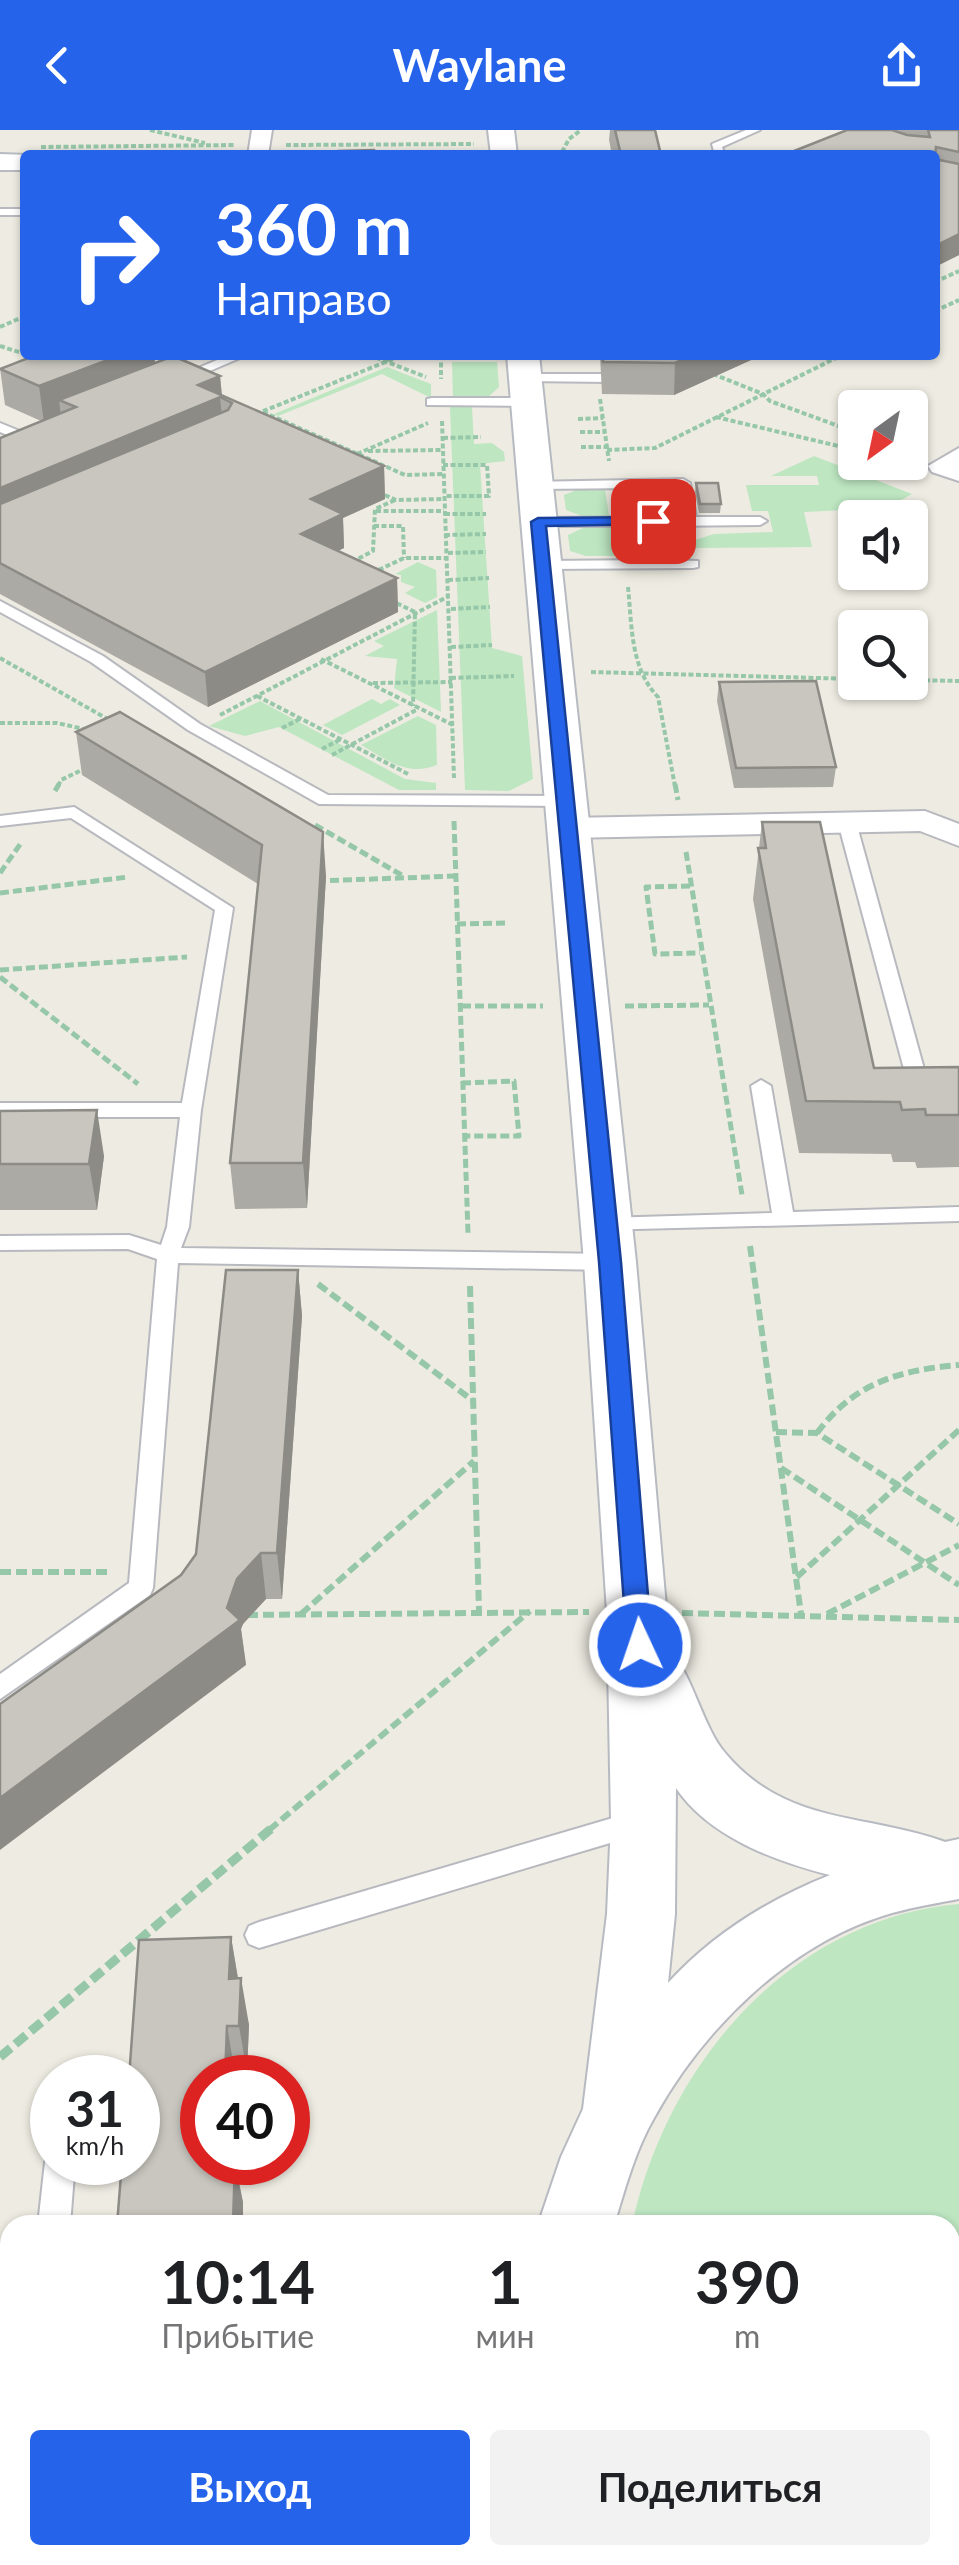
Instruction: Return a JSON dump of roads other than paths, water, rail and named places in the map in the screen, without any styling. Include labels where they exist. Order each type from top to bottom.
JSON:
[{"type":"street","points":[[520,373],[537,504],[608,1244],[639,1628],[644,1821],[634,1994],[618,2106],[579,2215]]},
{"type":"street","points":[[959,456],[941,466],[959,473]]},
{"type":"street","points":[[565,814],[684,827],[848,826],[925,821],[959,836]]},
{"type":"street","points":[[639,1628],[683,1746],[716,1787],[758,1820],[801,1839],[855,1854],[956,1869]]},
{"type":"street","points":[[618,2106],[692,2000],[777,1933],[826,1906],[883,1884],[956,1869]]},
{"type":"lane","points":[[718,150],[716,146],[756,130]]},
{"type":"lane","points":[[156,388],[228,360]]},
{"type":"lane","points":[[437,402],[520,373],[608,378]]},
{"type":"lane","points":[[0,427],[26,439]]},
{"type":"lane","points":[[0,450],[42,433]]},
{"type":"lane","points":[[537,504],[612,484],[683,483],[690,521]]},
{"type":"lane","points":[[647,484],[661,565]]},
{"type":"lane","points":[[537,504],[653,521],[760,520]]},
{"type":"lane","points":[[543,565],[694,564]]},
{"type":"lane","points":[[0,606],[96,659],[194,727],[326,800],[454,801],[565,814]]},
{"type":"lane","points":[[0,821],[74,812],[224,908],[180,1109],[178,1226],[168,1255],[141,1588],[0,1688]]},
{"type":"lane","points":[[848,826],[914,1069]]},
{"type":"lane","points":[[760,1086],[784,1219]]},
{"type":"lane","points":[[0,1110],[180,1109]]},
{"type":"lane","points":[[0,1243],[129,1242],[168,1255],[469,1260],[608,1244],[746,1220],[959,1214]]},
{"type":"lane","points":[[260,1935],[644,1821]]},
{"type":"lane","points":[[55,2215],[58,2185]]}]
